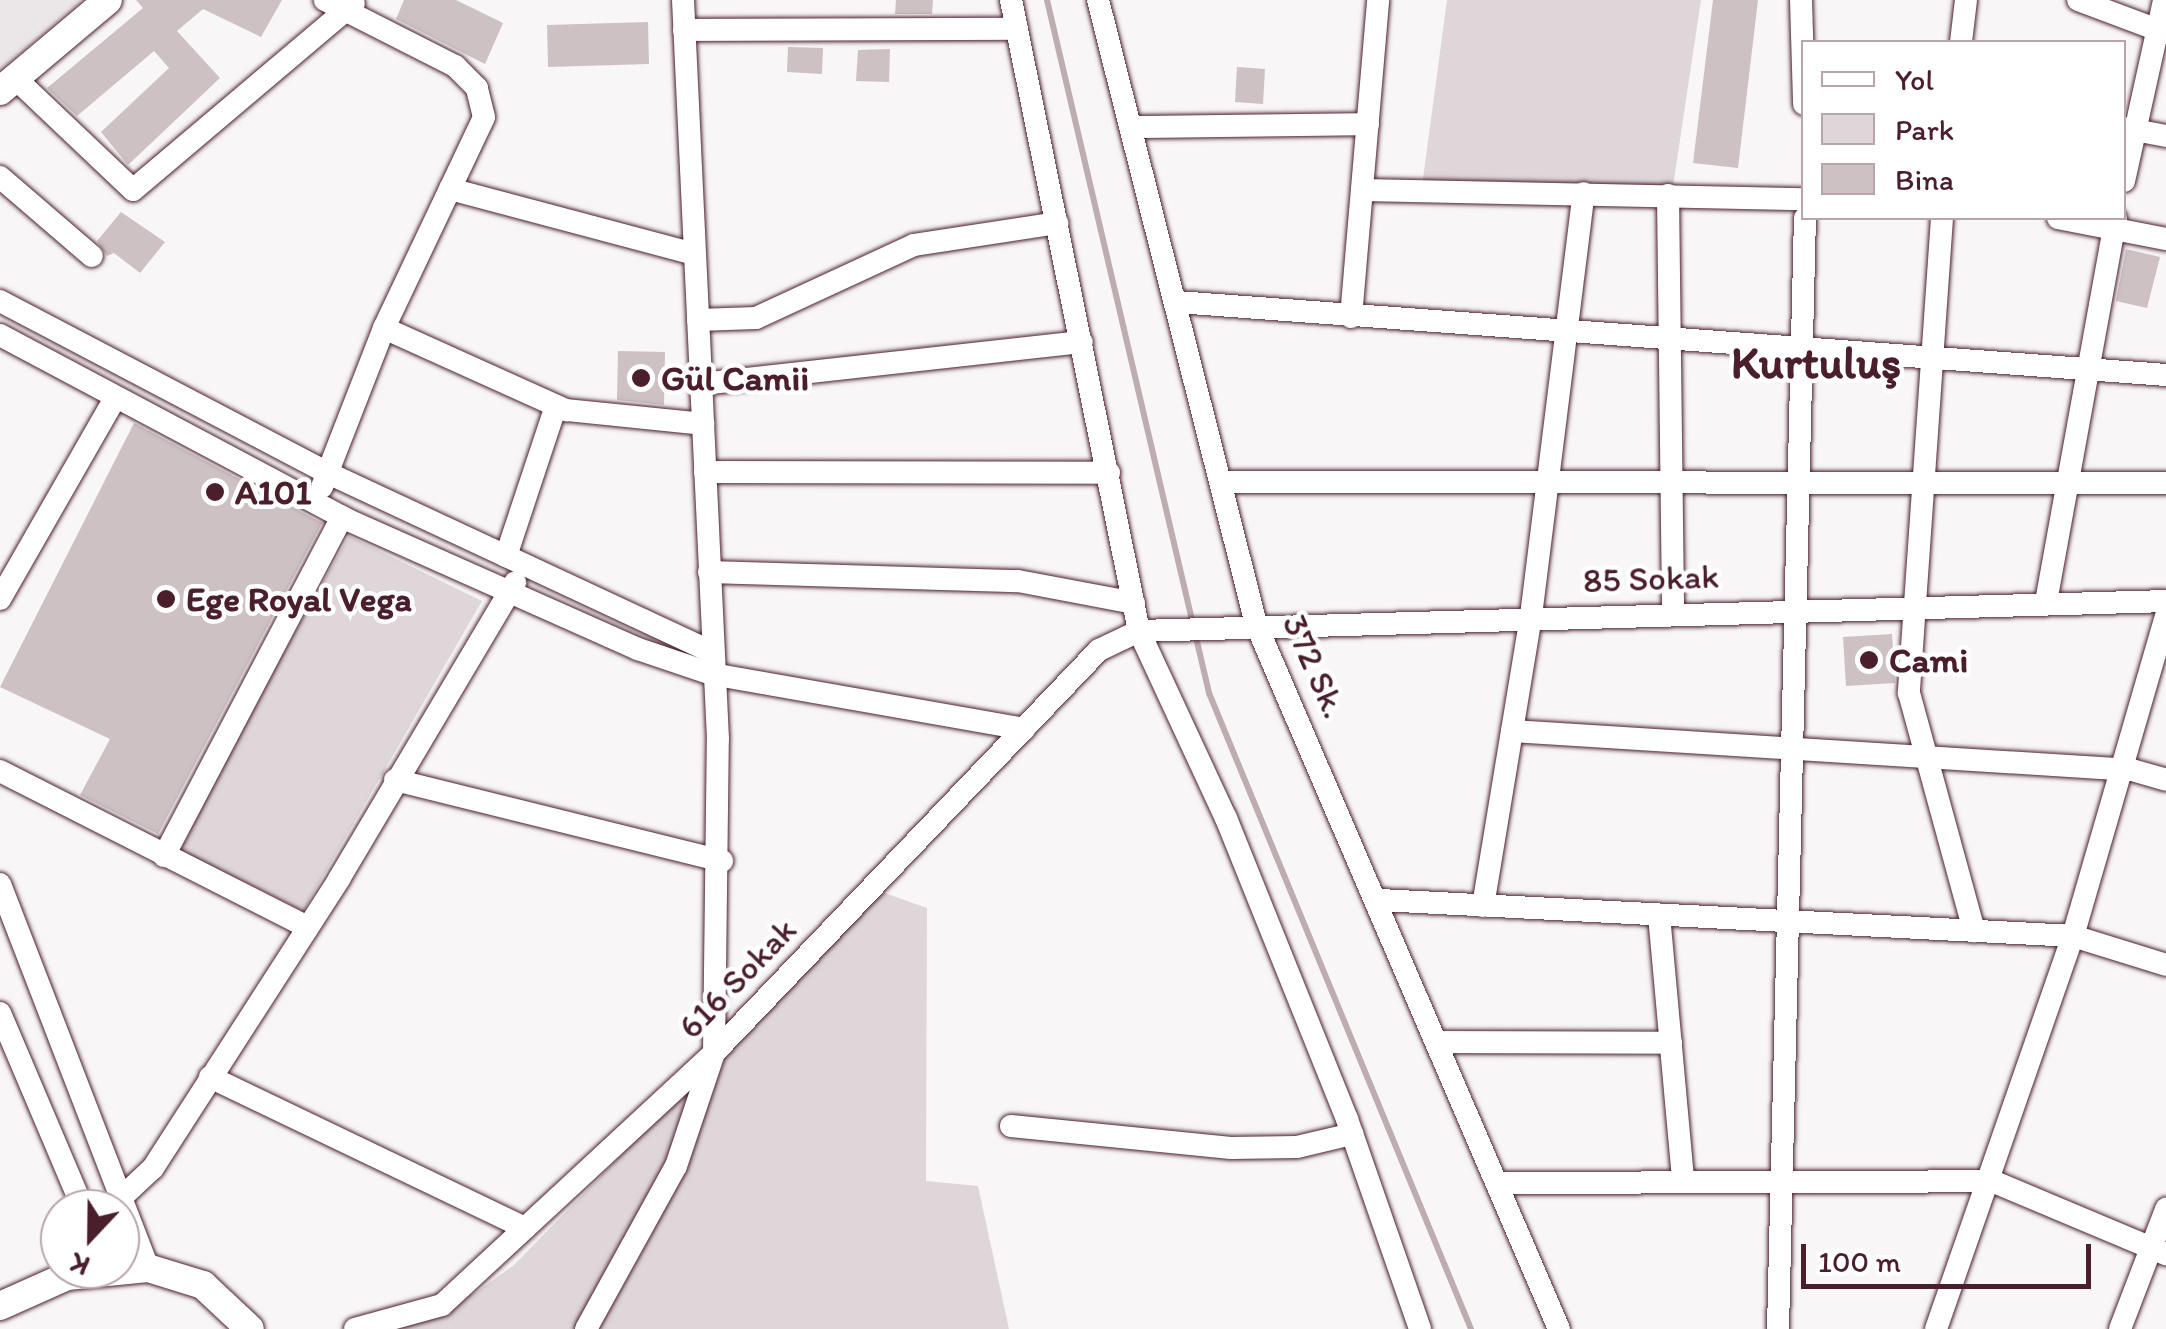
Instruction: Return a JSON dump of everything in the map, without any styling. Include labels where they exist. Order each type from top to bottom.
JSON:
[{"type":"street","points":[[108,0],[8,85],[133,190],[353,6]]},
{"type":"street","points":[[316,503],[384,328],[484,116],[478,88],[455,66],[353,6],[325,0]]},
{"type":"street","points":[[586,1329],[676,1166],[714,1052],[722,861],[683,0]]},
{"type":"street","points":[[1011,0],[1139,631],[1226,818],[1352,1134],[1420,1329]]},
{"type":"street","name":"372 Sk.","points":[[1098,0],[1134,127],[1256,624],[1380,900],[1558,1329]]},
{"type":"street","points":[[1351,317],[1378,0]]},
{"type":"street","points":[[1802,0],[1803,40]]},
{"type":"street","points":[[1962,40],[1966,0]]},
{"type":"street","points":[[2078,0],[2162,32]]},
{"type":"street","points":[[2126,160],[2129,129],[2162,32],[2164,0]]},
{"type":"street","points":[[684,30],[1018,30]]},
{"type":"street","points":[[1134,127],[1368,124]]},
{"type":"street","points":[[2129,129],[2166,136]]},
{"type":"street","points":[[0,177],[92,256]]},
{"type":"street","points":[[450,189],[695,254]]},
{"type":"street","points":[[1362,190],[1801,198]]},
{"type":"street","points":[[1483,906],[1531,616],[1543,481],[1584,194]]},
{"type":"street","points":[[1668,195],[1673,612]]},
{"type":"street","points":[[1778,1329],[1805,220]]},
{"type":"street","points":[[1942,220],[1910,604],[1909,693],[1974,931]]},
{"type":"street","points":[[2081,220],[2115,223],[2166,238]]},
{"type":"street","points":[[698,320],[756,318],[914,245],[1057,223]]},
{"type":"street","points":[[2046,602],[2085,364],[2115,223]]},
{"type":"street","points":[[0,302],[328,473],[515,560],[712,663]]},
{"type":"street","points":[[1177,302],[1930,360],[2085,364],[2166,375]]},
{"type":"street","points":[[384,328],[561,408],[703,424]]},
{"type":"street","points":[[0,335],[114,400],[342,517],[510,592],[712,663],[1024,729]]},
{"type":"street","points":[[701,384],[1082,342]]},
{"type":"street","points":[[0,599],[114,400]]},
{"type":"street","points":[[131,1189],[153,1168],[308,927],[510,592],[515,560],[561,408]]},
{"type":"street","points":[[705,472],[1109,473]]},
{"type":"street","points":[[1222,482],[2066,479],[2166,483]]},
{"type":"street","points":[[164,856],[342,517]]},
{"type":"street","points":[[709,572],[1018,581],[1134,603]]},
{"type":"street","name":"85 Sokak","points":[[1139,631],[1910,604],[2166,602]]},
{"type":"street","points":[[1936,1329],[1992,1181],[2073,936],[2117,769],[2166,616]]},
{"type":"street","name":"616 Sokak","points":[[354,1329],[442,1305],[714,1052],[1099,650],[1139,631]]},
{"type":"street","points":[[1512,731],[2117,769],[2166,780]]},
{"type":"street","points":[[0,770],[308,927]]},
{"type":"street","points":[[395,780],[722,861]]},
{"type":"street","points":[[0,884],[119,1189]]},
{"type":"street","points":[[1380,900],[2073,936],[2166,965]]},
{"type":"street","points":[[1660,915],[1683,1179]]},
{"type":"street","points":[[0,1013],[75,1189]]},
{"type":"street","points":[[1440,1042],[1671,1043]]},
{"type":"street","points":[[0,1075],[23,1067]]},
{"type":"street","points":[[210,1077],[525,1228]]},
{"type":"street","points":[[1011,1126],[1232,1148],[1297,1148],[1352,1134]]},
{"type":"street","points":[[1500,1183],[1782,1176],[1992,1181],[2158,1252]]},
{"type":"street","points":[[2120,1329],[2158,1252],[2166,1208]]},
{"type":"street","points":[[140,1246],[148,1268]]},
{"type":"street","points":[[140,1268],[204,1285],[250,1329]]},
{"type":"street","points":[[0,1306],[40,1288]]},
{"type":"shaded area","points":[[0,0],[82,0],[0,70]]},
{"type":"green space","points":[[1447,0],[1701,0],[1673,186],[1422,186]]},
{"type":"green space","points":[[349,536],[482,601],[303,911],[174,847]]},
{"type":"green space","points":[[879,891],[927,908],[926,1181],[978,1186],[1009,1329],[388,1329],[475,1293],[514,1265]]},
{"type":"building","points":[[136,0],[282,0],[261,37],[203,9],[177,31],[220,78],[128,165],[101,132],[169,68],[154,51],[77,116],[47,88],[143,8]]},
{"type":"building","points":[[404,0],[456,0],[503,23],[485,64],[396,19]]},
{"type":"building","points":[[896,0],[933,0],[932,14],[895,14]]},
{"type":"building","points":[[1713,0],[1758,0],[1738,168],[1693,163]]},
{"type":"building","points":[[648,22],[649,64],[548,67],[547,25]]},
{"type":"building","points":[[788,47],[823,48],[822,74],[787,72]]},
{"type":"building","points":[[890,49],[889,82],[856,81],[858,50]]},
{"type":"building","points":[[1237,67],[1265,69],[1263,104],[1235,102]]},
{"type":"building","points":[[121,212],[165,242],[140,273],[114,253],[107,256],[97,241]]},
{"type":"building","points":[[2126,249],[2160,257],[2147,308],[2116,301]]},
{"type":"building","name":"Gül Camii","points":[[618,351],[665,352],[664,405],[617,400]]},
{"type":"building","name":"Ege Royal Vega","points":[[134,423],[322,523],[158,834],[80,795],[110,739],[0,687]]},
{"type":"building","name":"Cami","points":[[1892,634],[1895,683],[1846,686],[1843,637]]},
{"type":"waterway","points":[[1047,0],[1209,693],[1471,1329]]},
{"type":"place","name":"Gül Camii","points":[[641,378]]},
{"type":"place","name":"A101","points":[[215,492]]},
{"type":"place","name":"Ege Royal Vega","points":[[166,599]]},
{"type":"place","name":"Cami","points":[[1869,660]]},
{"type":"district","name":"Kurtuluş","points":[[1816,363]]}]
